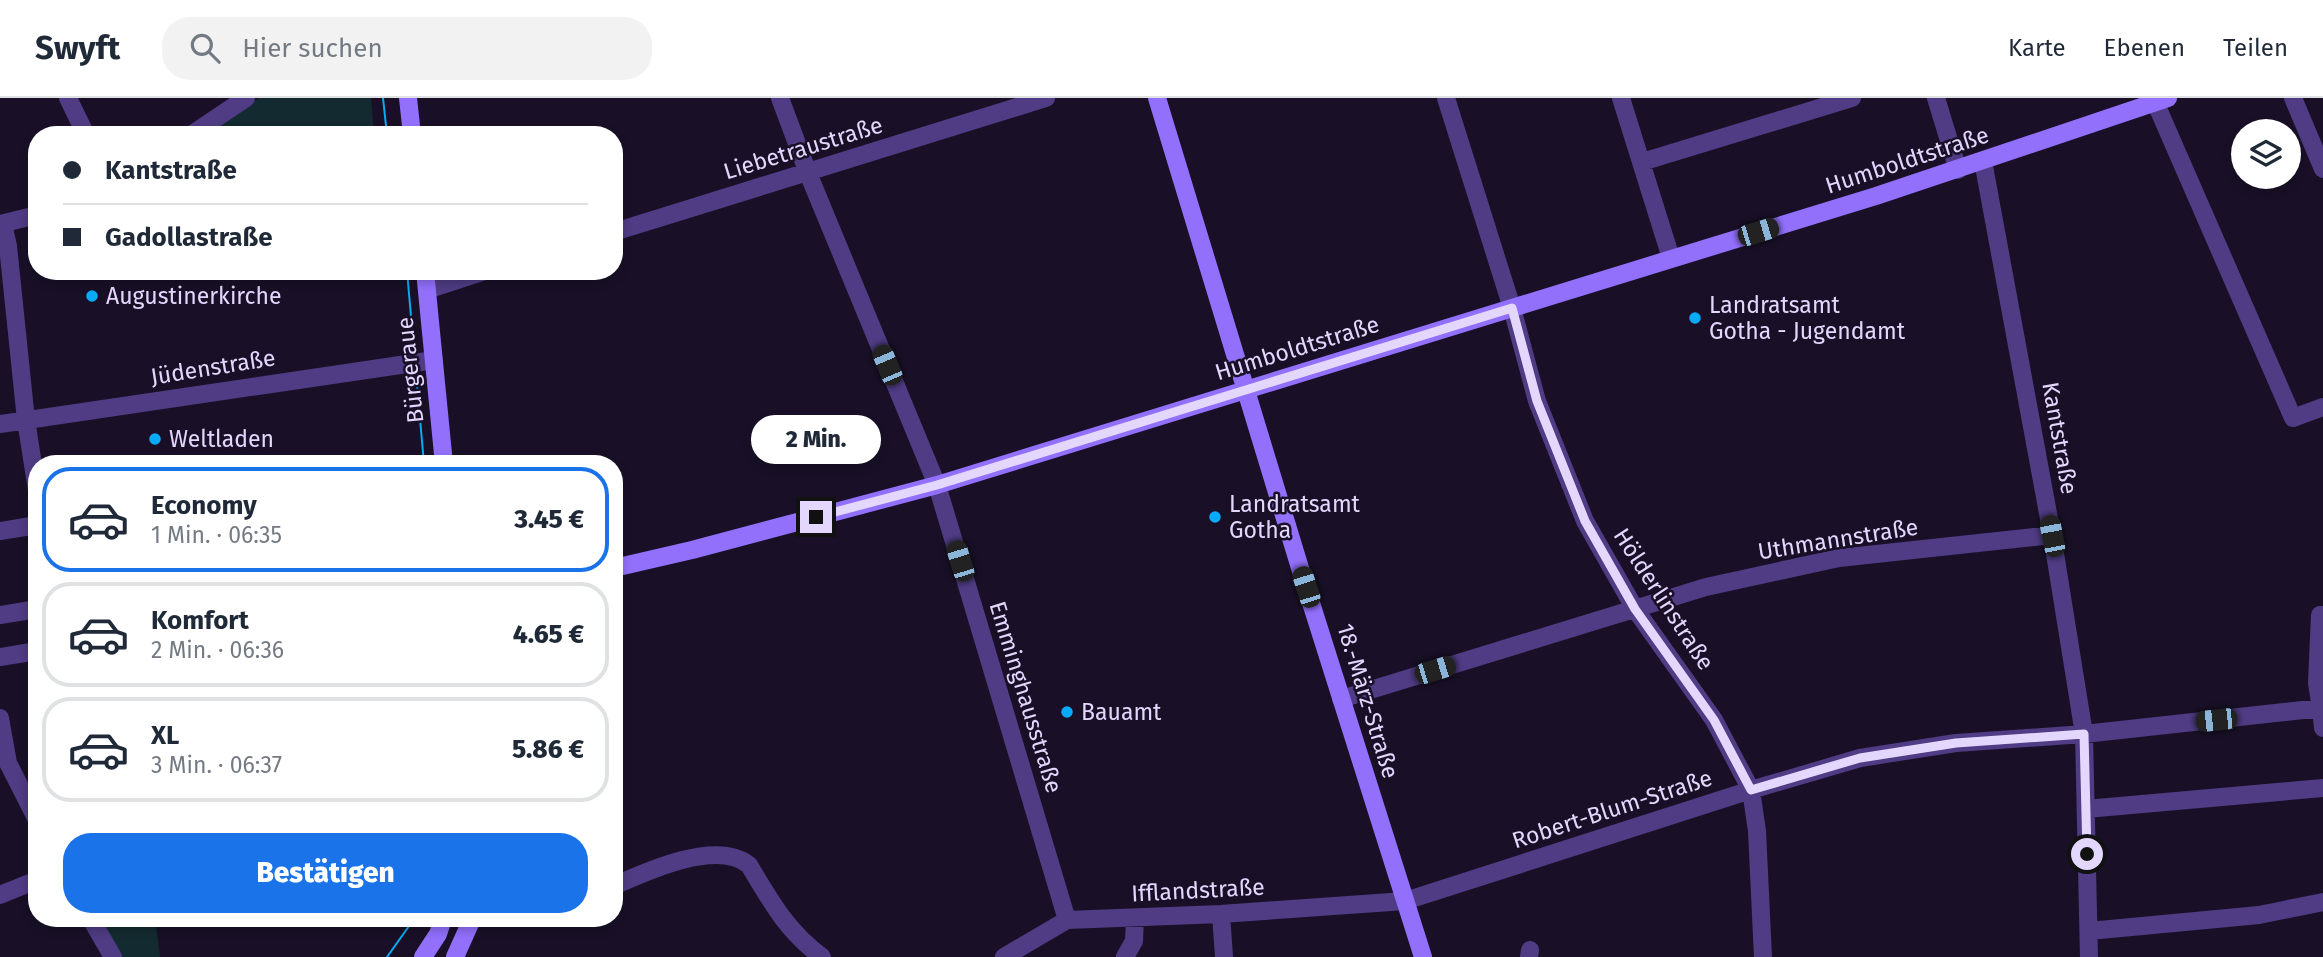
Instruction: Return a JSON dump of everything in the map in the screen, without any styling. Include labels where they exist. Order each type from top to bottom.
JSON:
[{"type":"main road","points":[[408,98],[411,126]]},
{"type":"main road","name":"18.-März-Straße","points":[[1157,98],[1423,957]]},
{"type":"main road","name":"Humboldtstraße","points":[[623,566],[937,485],[1958,170],[2162,101]]},
{"type":"main road","name":"Bürgeraue","points":[[426,280],[443,455]]},
{"type":"main road","points":[[423,957],[440,927]]},
{"type":"main road","points":[[455,957],[468,927]]},
{"type":"street","points":[[68,98],[82,126]]},
{"type":"street","points":[[204,126],[246,98]]},
{"type":"street","name":"Emminghausstraße","points":[[780,98],[808,173],[937,485],[1067,920]]},
{"type":"street","name":"Liebetraustraße","points":[[623,229],[1046,98]]},
{"type":"street","name":"Hölderlinstraße","points":[[1446,98],[1512,308],[1537,401],[1585,521],[1635,609],[1714,720],[1751,790],[1757,831],[1763,957]]},
{"type":"street","points":[[1621,98],[1671,258]]},
{"type":"street","points":[[1642,162],[1852,98]]},
{"type":"street","points":[[1936,98],[1958,170]]},
{"type":"street","points":[[2293,98],[2323,169]]},
{"type":"street","name":"Humboldtstraße","points":[[2162,101],[2293,418],[2323,407]]},
{"type":"street","name":"Kantstraße","points":[[1983,161],[2052,536],[2084,734],[2089,957]]},
{"type":"street","points":[[28,217],[1,224],[8,246],[32,455]]},
{"type":"street","points":[[427,290],[458,280]]},
{"type":"street","name":"Jüdenstraße","points":[[0,424],[434,360]]},
{"type":"street","points":[[0,531],[28,527]]},
{"type":"street","name":"Uthmannstraße","points":[[1341,699],[1706,587],[1839,558],[2052,536]]},
{"type":"street","points":[[0,615],[28,610]]},
{"type":"street","points":[[2323,615],[2320,615],[2318,683],[2323,728]]},
{"type":"street","points":[[0,657],[28,653]]},
{"type":"street","name":"Robert-Blum-Straße","points":[[1405,901],[1751,790],[1860,758],[1956,743],[2084,734],[2322,708]]},
{"type":"street","points":[[0,718],[4,764],[28,805]]},
{"type":"street","points":[[2086,809],[2323,788]]},
{"type":"street","points":[[623,883],[678,862],[713,854],[741,858],[749,865],[786,926],[822,957]]},
{"type":"street","points":[[0,895],[28,884]]},
{"type":"street","name":"Ifflandstraße","points":[[1004,957],[1067,920],[1221,915],[1405,901]]},
{"type":"street","points":[[2089,930],[2259,915],[2323,902]]},
{"type":"street","points":[[1221,915],[1224,957]]},
{"type":"street","points":[[1125,957],[1134,941],[1135,918]]},
{"type":"street","points":[[96,927],[113,957]]},
{"type":"green space","points":[[259,98],[371,98],[373,126],[220,126],[220,123]]},
{"type":"green space","points":[[101,927],[156,927],[160,957],[114,957]]},
{"type":"tram line","points":[[383,98],[386,126]]},
{"type":"tram line","points":[[408,280],[423,455]]},
{"type":"tram line","points":[[387,957],[408,927]]},
{"type":"place","name":"Augustinerkirche","points":[[92,296]]},
{"type":"place","name":"Landratsamt Gotha - Jugendamt","points":[[1695,318]]},
{"type":"place","name":"Weltladen","points":[[155,439]]},
{"type":"place","name":"Landratsamt Gotha","points":[[1215,517]]},
{"type":"place","name":"Bauamt","points":[[1067,712]]},
{"type":"route","points":[[816,517],[937,485],[1512,308],[1537,401],[1585,521],[1635,609],[1714,720],[1751,790],[1860,758],[1956,743],[2084,734],[2087,854]]}]
